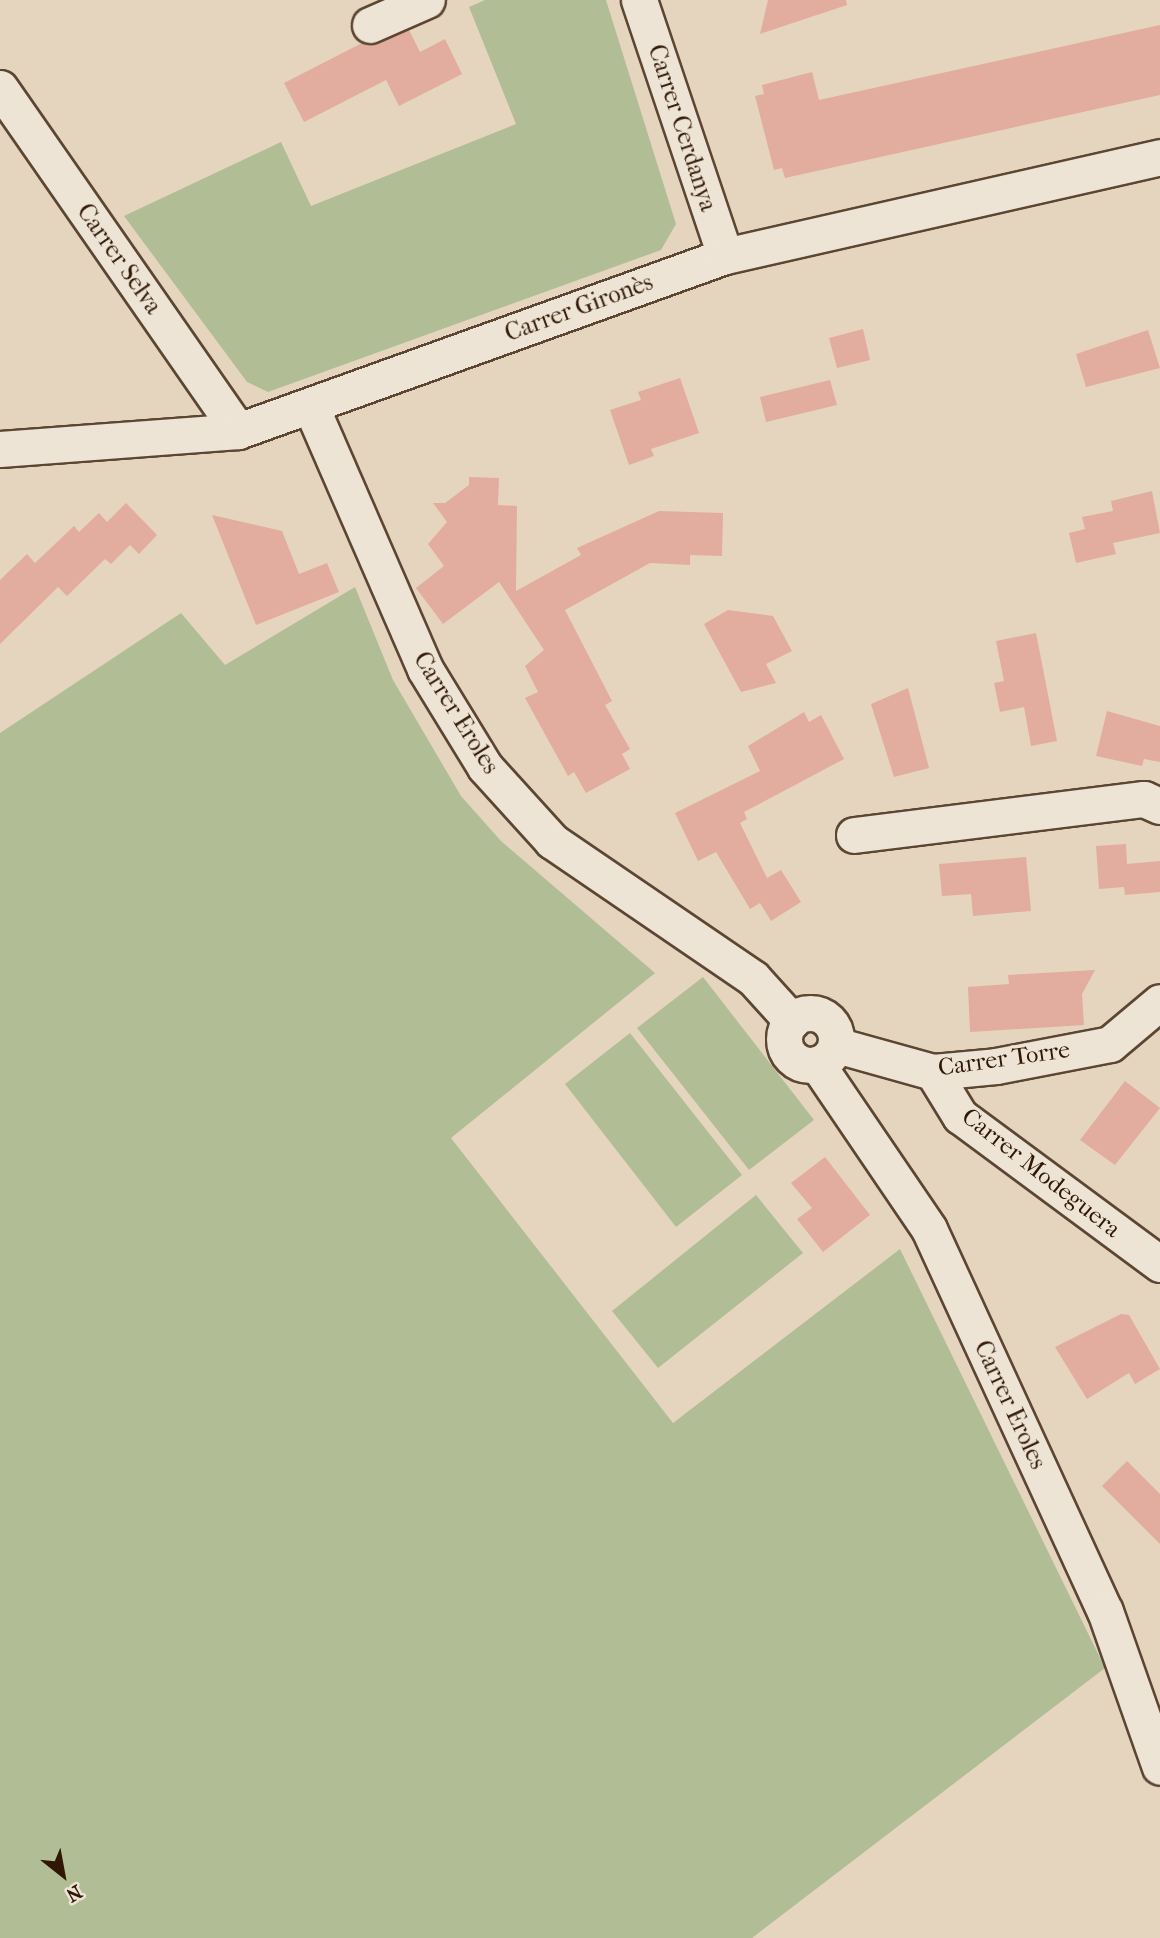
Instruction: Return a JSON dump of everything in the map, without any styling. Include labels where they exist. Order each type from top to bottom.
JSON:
[{"type":"street","points":[[370,25],[427,0]]},
{"type":"street","name":"Carrer Cerdanya","points":[[639,0],[724,256]]},
{"type":"street","name":"Carrer Selva","points":[[0,88],[238,431]]},
{"type":"street","name":"Carrer Gironès","points":[[0,449],[238,431],[312,409],[724,256],[1160,157]]},
{"type":"street","name":"Carrer Eroles","points":[[312,409],[425,669],[485,767],[552,841],[753,978],[792,1021]]},
{"type":"street","points":[[854,835],[1144,799],[1160,806]]},
{"type":"street","name":"Carrer Torre","points":[[792,1021],[785,1034],[787,1051],[801,1063],[826,1055],[933,1072],[1110,1044],[1160,1002]]},
{"type":"street","name":"Carrer Eroles","points":[[826,1055],[929,1229],[1146,1677],[1160,1767]]},
{"type":"street","name":"Carrer Modeguera","points":[[933,1072],[960,1116],[1160,1264]]},
{"type":"green space","points":[[485,0],[606,0],[676,224],[661,250],[268,392],[247,382],[124,216],[281,142],[311,206],[516,124],[469,7]]},
{"type":"green space","points":[[355,587],[393,680],[461,796],[501,841],[655,973],[451,1138],[673,1423],[900,1249],[1105,1668],[752,1938],[0,1938],[0,733],[181,613],[225,665]]},
{"type":"green space","points":[[703,977],[814,1120],[749,1170],[637,1028]]},
{"type":"green space","points":[[630,1033],[742,1175],[676,1227],[565,1084]]},
{"type":"green space","points":[[756,1195],[803,1253],[658,1368],[612,1311]]},
{"type":"building","points":[[768,0],[846,0],[847,5],[760,34]]},
{"type":"building","points":[[1160,25],[1160,95],[785,178],[782,168],[774,170],[755,96],[764,94],[762,85],[812,72],[819,100]]},
{"type":"building","points":[[409,30],[420,52],[445,39],[462,74],[399,106],[386,80],[304,122],[284,83],[362,43],[377,44]]},
{"type":"building","points":[[863,329],[870,360],[837,368],[829,338]]},
{"type":"building","points":[[1148,330],[1160,368],[1086,387],[1076,354]]},
{"type":"building","points":[[680,378],[699,433],[651,449],[654,456],[629,465],[610,410],[641,400],[638,392]]},
{"type":"building","points":[[830,380],[837,405],[766,422],[760,397]]},
{"type":"building","points":[[469,477],[499,478],[498,505],[517,506],[516,591],[581,555],[577,548],[659,511],[723,513],[722,556],[690,555],[690,565],[650,563],[565,610],[612,701],[605,705],[630,749],[622,754],[630,769],[586,793],[574,772],[568,776],[525,698],[538,692],[525,666],[544,650],[499,582],[443,624],[416,588],[444,566],[428,544],[447,522],[433,503],[445,503],[469,485]]},
{"type":"building","points":[[1152,491],[1160,533],[1113,543],[1116,554],[1076,563],[1069,533],[1085,529],[1082,517],[1113,511],[1111,501]]},
{"type":"building","points":[[126,503],[157,535],[139,554],[130,545],[111,564],[105,559],[67,596],[58,587],[0,644],[0,580],[27,554],[35,563],[74,526],[79,532],[99,513],[107,522]]},
{"type":"building","points":[[212,515],[282,531],[299,574],[327,563],[339,592],[256,625]]},
{"type":"building","points":[[728,610],[773,616],[792,651],[766,664],[776,683],[741,692],[704,624]]},
{"type":"building","points":[[1036,633],[1057,741],[1031,746],[1024,707],[1000,712],[994,683],[1004,681],[996,641]]},
{"type":"building","points":[[908,688],[929,768],[894,777],[871,704]]},
{"type":"building","points":[[1107,711],[1160,726],[1160,762],[1144,759],[1142,766],[1096,756]]},
{"type":"building","points":[[804,712],[809,722],[821,715],[844,759],[744,812],[747,819],[740,823],[767,878],[781,870],[801,902],[771,921],[760,903],[750,909],[716,852],[698,861],[675,813],[760,771],[748,746]]},
{"type":"building","points":[[1126,844],[1127,864],[1160,861],[1160,892],[1125,895],[1124,887],[1099,889],[1096,846]]},
{"type":"building","points":[[1026,857],[1031,911],[973,916],[971,894],[942,896],[939,864]]},
{"type":"building","points":[[1095,970],[1082,994],[1084,1025],[970,1032],[968,987],[1009,984],[1008,975]]},
{"type":"building","points":[[1125,1081],[1160,1108],[1115,1165],[1080,1140]]},
{"type":"building","points":[[825,1157],[870,1215],[823,1252],[797,1219],[812,1208],[791,1183]]},
{"type":"building","points":[[1121,1314],[1129,1315],[1160,1369],[1135,1384],[1129,1373],[1087,1399],[1055,1347]]},
{"type":"building","points":[[1127,1461],[1160,1494],[1160,1544],[1102,1486]]}]
